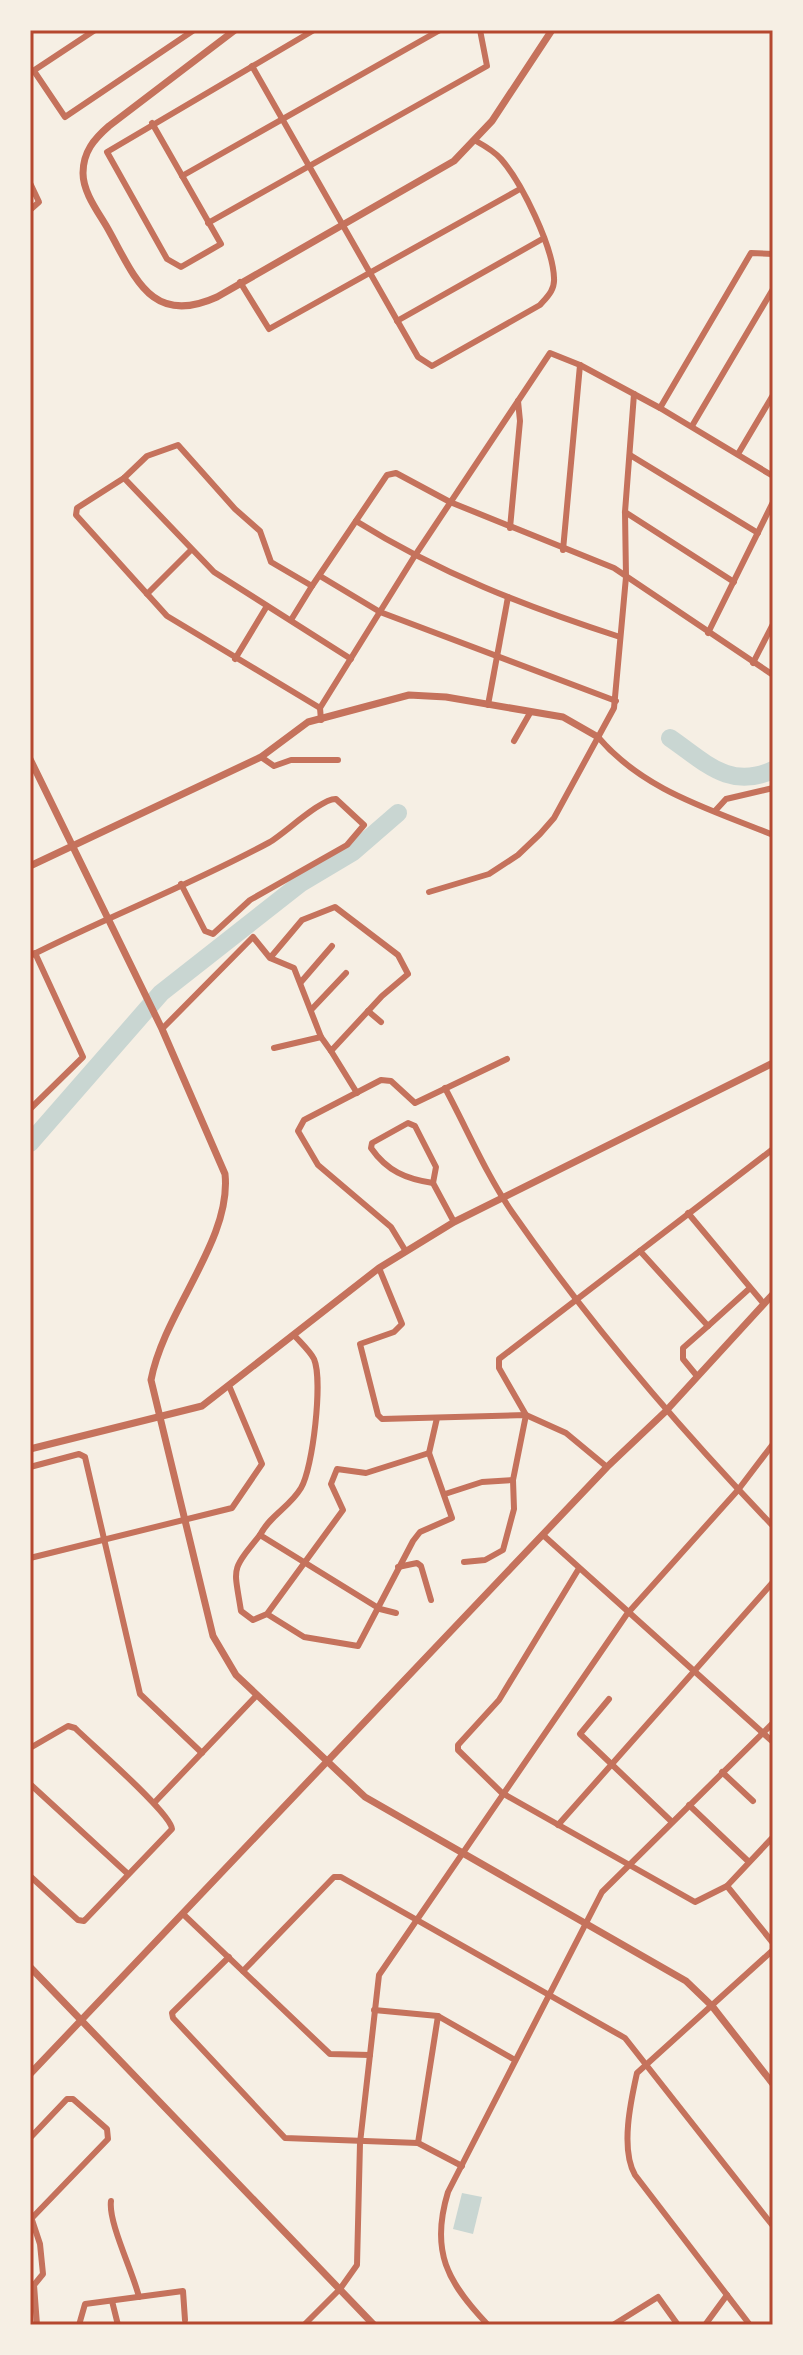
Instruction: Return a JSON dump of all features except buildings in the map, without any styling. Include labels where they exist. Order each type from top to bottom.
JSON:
[{"type":"street","points":[[95,30],[32,72],[65,117],[194,30]]},
{"type":"street","points":[[235,30],[97,136],[88,148],[83,173],[89,196],[137,281],[153,297],[184,307],[202,304],[441,170],[476,141],[552,30]]},
{"type":"street","points":[[152,123],[219,247],[187,265],[170,262],[107,152],[152,123],[314,30]]},
{"type":"street","points":[[182,176],[440,30]]},
{"type":"street","points":[[208,223],[487,66],[480,30]]},
{"type":"street","points":[[252,66],[418,357],[432,366],[540,305],[552,290],[554,278],[544,238],[520,189],[504,161],[476,141]]},
{"type":"street","points":[[30,183],[39,202],[30,210]]},
{"type":"street","points":[[240,282],[269,329],[520,189]]},
{"type":"street","points":[[397,321],[544,238]]},
{"type":"street","points":[[660,408],[751,253],[773,254]]},
{"type":"street","points":[[692,426],[773,289]]},
{"type":"street","points":[[321,720],[320,708],[414,557],[550,353],[580,365],[660,408],[773,476]]},
{"type":"street","points":[[563,550],[580,365]]},
{"type":"street","points":[[429,892],[472,882],[518,855],[554,818],[616,701],[626,577],[625,512],[634,394]]},
{"type":"street","points":[[738,454],[773,395]]},
{"type":"street","points":[[510,528],[520,421],[518,401]]},
{"type":"street","points":[[312,586],[271,562],[260,531],[235,509],[178,445],[147,456],[124,478],[75,513],[167,616],[320,708]]},
{"type":"street","points":[[630,455],[758,533]]},
{"type":"street","points":[[291,620],[390,473],[510,528],[614,568],[773,675]]},
{"type":"street","points":[[124,478],[190,551],[214,572],[351,659]]},
{"type":"street","points":[[708,633],[773,502]]},
{"type":"street","points":[[625,512],[734,582]]},
{"type":"street","points":[[356,521],[414,557],[508,597],[620,637]]},
{"type":"street","points":[[147,594],[190,551]]},
{"type":"street","points":[[320,576],[380,612],[616,701]]},
{"type":"street","points":[[488,705],[508,597]]},
{"type":"street","points":[[235,659],[267,606]]},
{"type":"street","points":[[753,663],[773,624]]},
{"type":"street","points":[[30,866],[261,757],[299,727],[409,695],[563,717],[598,737],[646,781],[773,835]]},
{"type":"street","points":[[514,741],[530,713]]},
{"type":"street","points":[[261,757],[274,766],[291,760],[338,760]]},
{"type":"street","points":[[30,759],[219,1153],[227,1192],[217,1230],[154,1358],[152,1393],[213,1636],[225,1659],[256,1696],[365,1797],[686,1981],[712,2006],[773,2084]]},
{"type":"street","points":[[715,811],[726,799],[773,788]]},
{"type":"street","points":[[30,1109],[83,1057],[33,955],[107,918],[277,838],[328,799],[336,799],[364,825],[347,845],[250,900],[213,934],[205,931],[181,884]]},
{"type":"street","points":[[270,958],[302,920],[335,907],[398,955],[408,974],[331,1051]]},
{"type":"street","points":[[162,1029],[253,937],[270,958],[294,968],[321,1037],[357,1093]]},
{"type":"street","points":[[301,982],[332,946]]},
{"type":"street","points":[[311,1010],[346,973]]},
{"type":"street","points":[[368,1011],[381,1022]]},
{"type":"street","points":[[274,1048],[321,1037]]},
{"type":"street","points":[[405,1250],[391,1227],[318,1165],[298,1131],[304,1120],[387,1079],[415,1103],[507,1059]]},
{"type":"street","points":[[30,1449],[160,1419],[202,1406],[230,1388],[405,1250],[454,1222],[773,1063]]},
{"type":"street","points":[[445,1088],[503,1198],[577,1298],[665,1412],[773,1526]]},
{"type":"street","points":[[433,1183],[409,1180],[395,1172],[381,1162],[372,1143],[408,1123],[415,1126],[436,1167],[433,1183],[454,1222]]},
{"type":"street","points":[[464,1562],[485,1560],[503,1550],[514,1509],[513,1480],[526,1415],[499,1368],[499,1359],[773,1149]]},
{"type":"street","points":[[688,1213],[764,1304]]},
{"type":"street","points":[[640,1251],[708,1326]]},
{"type":"street","points":[[379,1268],[402,1324],[394,1332],[360,1344],[378,1415],[382,1419],[526,1415],[566,1433],[607,1467]]},
{"type":"street","points":[[697,1376],[683,1359],[683,1348],[750,1288]]},
{"type":"street","points":[[30,2074],[607,1467],[665,1412],[773,1294]]},
{"type":"street","points":[[294,1335],[313,1358],[318,1374],[312,1442],[303,1484],[295,1497],[269,1518],[260,1535],[237,1563],[233,1577],[241,1611],[253,1620],[267,1614],[343,1510],[331,1484],[337,1469],[366,1473],[429,1453]]},
{"type":"street","points":[[30,1558],[232,1508],[260,1470],[254,1441],[230,1388]]},
{"type":"street","points":[[267,1614],[304,1637],[358,1646],[380,1609],[398,1567],[420,1532],[452,1518],[445,1494],[430,1463],[429,1453],[437,1418]]},
{"type":"street","points":[[304,2325],[340,2289],[357,2265],[360,2143],[379,1975],[627,1614],[738,1490],[773,1444]]},
{"type":"street","points":[[30,1467],[79,1454],[85,1457],[140,1694],[202,1753]]},
{"type":"street","points":[[445,1494],[482,1482],[513,1480]]},
{"type":"street","points":[[260,1535],[380,1609],[396,1613]]},
{"type":"street","points":[[543,1535],[578,1570],[773,1742]]},
{"type":"street","points":[[398,1567],[417,1563],[421,1566],[431,1600]]},
{"type":"street","points":[[578,1570],[499,1700],[458,1745],[458,1750],[502,1793],[695,1902],[727,1886],[773,1837]]},
{"type":"street","points":[[558,1825],[773,1582]]},
{"type":"street","points":[[154,1803],[256,1696]]},
{"type":"street","points":[[609,1699],[580,1734],[671,1821]]},
{"type":"street","points":[[488,2325],[455,2288],[443,2256],[440,2224],[448,2192],[602,1892],[773,1723]]},
{"type":"street","points":[[30,1748],[72,1726],[172,1822],[172,1829],[80,1922],[30,1876]]},
{"type":"street","points":[[722,1772],[753,1801]]},
{"type":"street","points":[[30,1784],[128,1874]]},
{"type":"street","points":[[689,1805],[749,1862]]},
{"type":"street","points":[[243,1971],[334,1877],[341,1877],[625,2038],[773,2226]]},
{"type":"street","points":[[727,1886],[772,1941]]},
{"type":"street","points":[[183,1914],[330,2054],[370,2055]]},
{"type":"street","points":[[750,2325],[630,2166],[634,2086],[637,2073],[773,1950]]},
{"type":"street","points":[[229,1957],[172,2013],[173,2018],[285,2138],[418,2143],[462,2166]]},
{"type":"street","points":[[30,1967],[374,2325]]},
{"type":"street","points":[[374,2010],[438,2016],[515,2060]]},
{"type":"street","points":[[418,2143],[438,2016]]},
{"type":"street","points":[[30,2138],[67,2099],[73,2099],[107,2129],[108,2139],[31,2220],[40,2244],[43,2274],[34,2285],[37,2325],[30,2324]]},
{"type":"street","points":[[111,2201],[109,2213],[131,2263],[139,2297]]},
{"type":"street","points":[[79,2325],[85,2304],[183,2291],[185,2320]]},
{"type":"street","points":[[705,2325],[727,2295]]},
{"type":"street","points":[[613,2325],[658,2297],[678,2325]]},
{"type":"street","points":[[112,2301],[118,2325]]},
{"type":"shaded area","points":[[462,2193],[482,2197],[473,2234],[453,2229]]},
{"type":"waterway","points":[[670,738],[706,764],[730,775],[743,777],[773,770]]},
{"type":"waterway","points":[[30,1143],[161,993],[301,883],[353,852],[398,813]]}]
